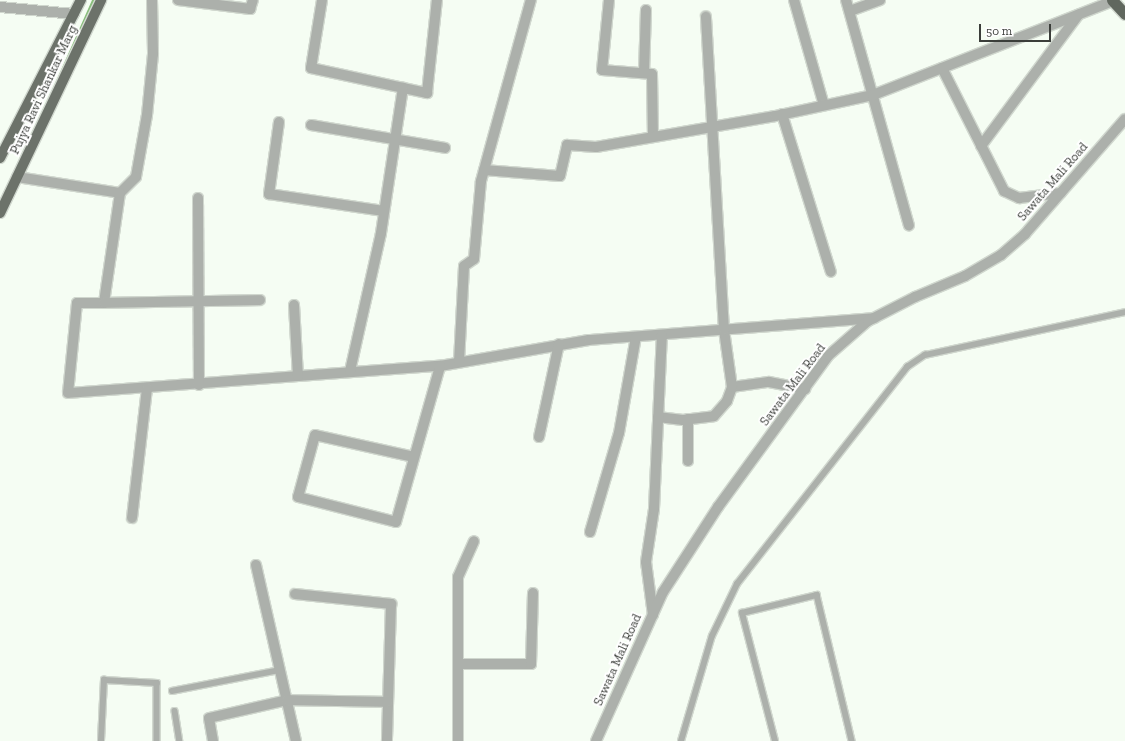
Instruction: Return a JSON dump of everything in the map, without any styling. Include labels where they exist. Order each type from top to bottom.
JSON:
[{"type":"highway","points":[[1113,0],[1125,14]]},
{"type":"main road","points":[[0,158],[81,0]]},
{"type":"main road","name":"Pujya Ravi Shankar Marg","points":[[0,213],[97,1]]},
{"type":"street","points":[[104,303],[120,193],[136,177],[147,115],[153,54],[152,0]]},
{"type":"street","points":[[178,0],[250,10],[253,0]]},
{"type":"street","points":[[322,0],[312,68],[427,93],[437,0]]},
{"type":"street","points":[[459,362],[464,266],[474,259],[481,181],[531,0]]},
{"type":"street","points":[[609,0],[602,70],[652,74],[653,136]]},
{"type":"street","points":[[794,0],[824,105]]},
{"type":"street","points":[[846,0],[909,225]]},
{"type":"street","points":[[850,11],[880,0]]},
{"type":"street","points":[[484,170],[560,176],[567,145],[596,147],[782,114],[873,95],[1113,0]]},
{"type":"street","points":[[0,7],[74,14]]},
{"type":"street","points":[[644,74],[646,10]]},
{"type":"street","points":[[981,146],[1079,14]]},
{"type":"street","points":[[658,417],[688,419],[714,416],[727,401],[732,387],[724,330],[706,17]]},
{"type":"street","points":[[942,68],[1004,191],[1019,198],[1061,193]]},
{"type":"street","points":[[350,371],[384,211],[403,88]]},
{"type":"street","points":[[782,114],[831,272]]},
{"type":"street","name":"Sawata Mali Road","points":[[596,741],[663,592],[718,507],[829,355],[874,318],[915,297],[965,276],[1001,255],[1025,234],[1125,119]]},
{"type":"street","points":[[279,122],[269,194],[384,211]]},
{"type":"street","points":[[311,125],[445,148]]},
{"type":"street","points":[[16,177],[120,193]]},
{"type":"street","points":[[198,198],[199,385]]},
{"type":"street","points":[[260,300],[77,303],[68,393],[199,385],[350,371],[440,366],[559,344],[874,318]]},
{"type":"street","points":[[294,305],[298,376]]},
{"type":"street","points":[[653,615],[646,562],[654,509],[662,335]]},
{"type":"street","points":[[590,532],[619,432],[636,337]]},
{"type":"street","points":[[539,437],[559,344]]},
{"type":"street","points":[[414,457],[315,435],[298,497],[396,522],[440,366]]},
{"type":"street","points":[[732,387],[769,382],[805,389]]},
{"type":"street","points":[[132,518],[147,388]]},
{"type":"street","points":[[688,419],[688,461]]},
{"type":"street","points":[[458,741],[458,577],[474,541]]},
{"type":"street","points":[[256,565],[296,741]]},
{"type":"street","points":[[459,664],[531,664],[533,593]]},
{"type":"street","points":[[295,594],[391,604],[387,741]]},
{"type":"street","points":[[213,741],[209,718],[287,700],[388,702]]},
{"type":"lane","points":[[681,741],[712,636],[737,584],[907,367],[925,355],[1125,312]]},
{"type":"lane","points":[[775,741],[742,613],[817,595],[852,741]]},
{"type":"lane","points":[[172,691],[280,670]]},
{"type":"lane","points":[[101,741],[104,680],[157,683],[157,741]]},
{"type":"lane","points":[[175,711],[180,741]]},
{"type":"waterway","points":[[54,88],[93,0]]}]
